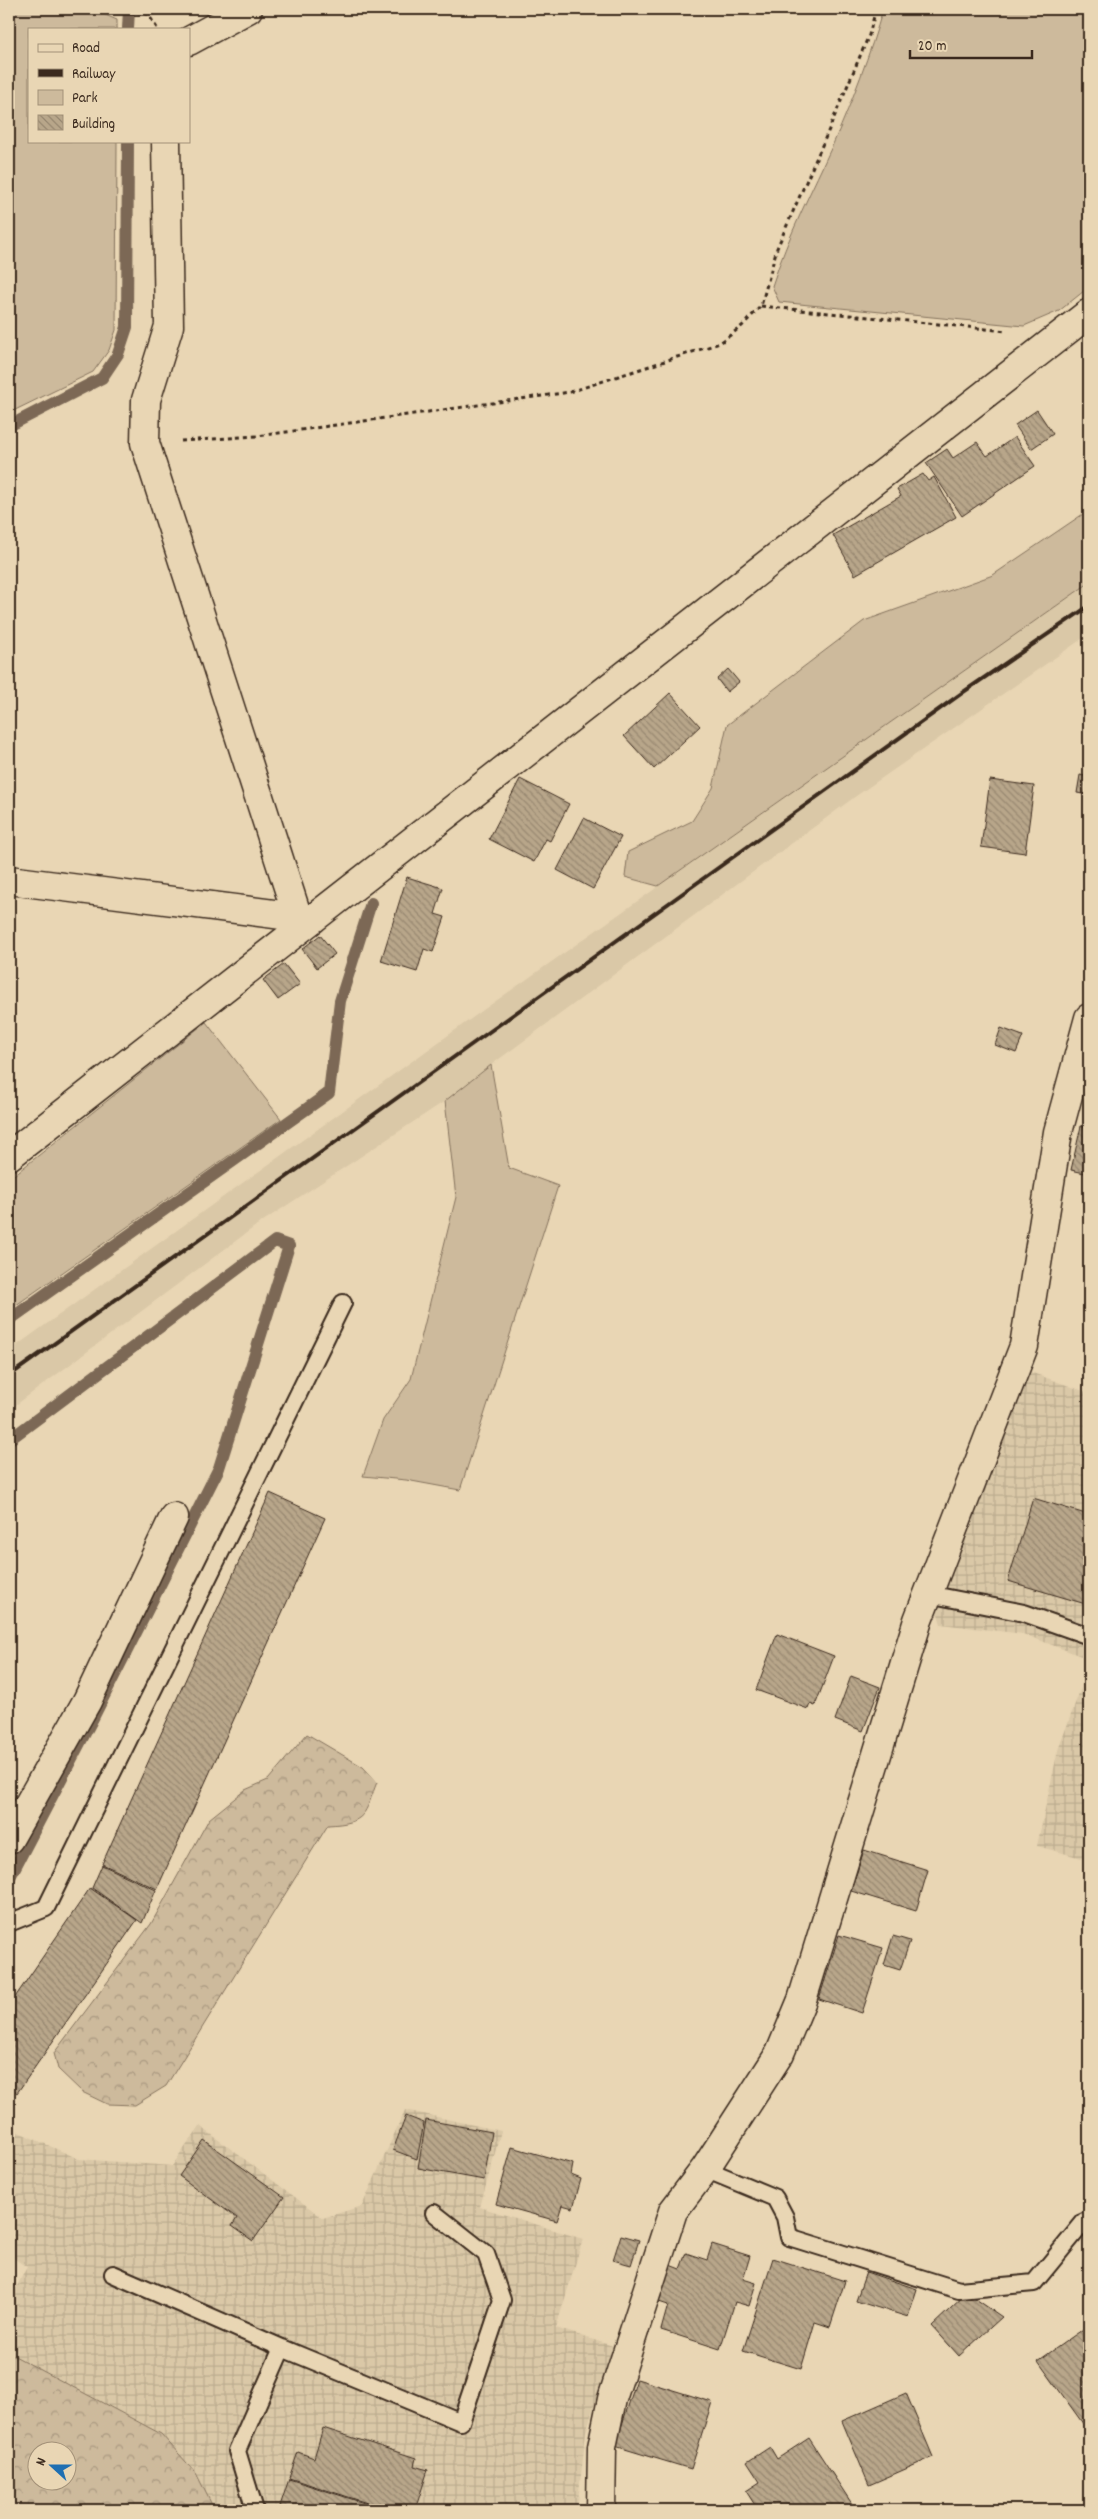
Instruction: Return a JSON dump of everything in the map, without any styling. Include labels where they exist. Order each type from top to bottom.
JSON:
[{"type":"street","points":[[190,40],[248,9]]},
{"type":"street","points":[[166,142],[169,326],[146,400],[145,443],[306,918]]},
{"type":"street","points":[[9,1156],[306,918],[1089,313]]},
{"type":"street","points":[[9,880],[306,918]]},
{"type":"street","points":[[601,2510],[602,2447],[612,2398],[674,2211],[704,2170],[780,2054],[802,2000],[905,1661],[928,1594],[1024,1346],[1058,1132],[1085,1047],[1089,1018]]},
{"type":"street","points":[[9,1839],[87,1701],[174,1517]]},
{"type":"lane","points":[[9,1923],[46,1908],[343,1303]]},
{"type":"lane","points":[[928,1594],[1024,1613],[1089,1636]]},
{"type":"lane","points":[[704,2170],[775,2198],[785,2217],[789,2237],[959,2290],[1034,2283],[1084,2222],[1089,2223]]},
{"type":"lane","points":[[113,2274],[282,2348],[461,2422],[502,2300],[486,2254],[434,2213]]},
{"type":"lane","points":[[254,2506],[237,2452],[282,2348]]},
{"type":"path","points":[[145,443],[258,436],[570,392],[720,343],[761,306],[777,248],[869,34],[876,9]]},
{"type":"path","points":[[121,10],[148,14],[156,28]]},
{"type":"path","points":[[761,306],[1059,337]]},
{"type":"shaded area","points":[[1089,583],[1089,634],[856,796],[445,1101],[257,1225],[9,1410],[9,1351],[493,1003]]},
{"type":"shaded area","points":[[1030,1372],[1089,1393],[1089,1659],[1023,1634],[941,1624],[936,1608]]},
{"type":"shaded area","points":[[1089,1666],[1089,1860],[1037,1846],[1058,1750]]},
{"type":"shaded area","points":[[405,2110],[501,2131],[480,2207],[583,2239],[556,2328],[613,2346],[586,2432],[577,2510],[230,2510],[213,2507],[196,2473],[161,2434],[9,2353],[9,2301],[27,2267],[9,2255],[9,2140],[14,2130],[79,2159],[172,2166],[200,2126],[323,2218],[362,2206]]},
{"type":"green space","points":[[9,9],[101,9],[103,14],[117,20],[117,28],[28,28],[28,142],[117,142],[116,330],[109,350],[93,372],[9,413]]},
{"type":"green space","points":[[883,9],[1089,9],[1089,287],[1059,311],[1024,326],[779,302],[772,286],[778,267],[848,109],[867,60]]},
{"type":"green space","points":[[1089,510],[1089,583],[658,886],[625,877],[628,852],[692,821],[713,788],[727,725],[864,621],[993,575]]},
{"type":"green space","points":[[206,1022],[281,1119],[9,1310],[9,1179]]},
{"type":"green space","points":[[491,1065],[509,1168],[558,1186],[460,1490],[406,1480],[363,1476],[383,1420],[411,1379],[456,1197],[445,1101]]},
{"type":"green space","points":[[307,1734],[363,1767],[377,1782],[366,1810],[357,1819],[350,1822],[328,1825],[166,2086],[135,2105],[107,2104],[82,2092],[58,2069],[54,2053],[151,1924],[209,1819],[245,1790],[268,1780]]},
{"type":"green space","points":[[9,2353],[161,2434],[196,2473],[213,2507],[9,2510]]},
{"type":"building","points":[[1037,410],[1053,434],[1031,449],[1015,425]]},
{"type":"building","points":[[1015,437],[1035,466],[962,516],[926,463],[947,449],[953,458],[977,442],[987,456]]},
{"type":"building","points":[[923,474],[928,481],[934,477],[956,517],[855,575],[833,535],[901,496],[897,489]]},
{"type":"building","points":[[728,669],[739,682],[727,692],[717,679]]},
{"type":"building","points":[[670,693],[700,726],[654,769],[624,736]]},
{"type":"building","points":[[1080,775],[1089,777],[1089,795],[1077,793]]},
{"type":"building","points":[[520,779],[569,804],[550,841],[546,839],[534,862],[489,839]]},
{"type":"building","points":[[990,780],[1034,786],[1025,853],[981,847]]},
{"type":"building","points":[[584,818],[621,837],[593,889],[557,870]]},
{"type":"building","points":[[407,877],[443,888],[435,914],[445,917],[433,952],[424,949],[417,972],[381,961]]},
{"type":"building","points":[[320,935],[335,954],[317,968],[302,949]]},
{"type":"building","points":[[284,964],[300,984],[278,1000],[263,980]]},
{"type":"building","points":[[1001,1028],[1023,1036],[1016,1053],[995,1045]]},
{"type":"building","points":[[1081,1126],[1089,1128],[1089,1174],[1071,1170]]},
{"type":"building","points":[[270,1493],[325,1518],[157,1889],[102,1864]]},
{"type":"building","points":[[1033,1498],[1089,1515],[1089,1605],[1008,1581]]},
{"type":"building","points":[[777,1634],[834,1656],[815,1706],[810,1704],[808,1709],[756,1690]]},
{"type":"building","points":[[851,1676],[880,1687],[863,1731],[835,1720]]},
{"type":"building","points":[[864,1850],[928,1870],[916,1911],[851,1891]]},
{"type":"building","points":[[102,1865],[156,1890],[142,1923],[92,1888]]},
{"type":"building","points":[[90,1888],[137,1920],[17,2093],[9,2087],[9,2006]]},
{"type":"building","points":[[839,1935],[883,1948],[862,2013],[819,1999]]},
{"type":"building","points":[[893,1936],[910,1941],[900,1970],[884,1965]]},
{"type":"building","points":[[406,2116],[424,2123],[417,2159],[393,2150]]},
{"type":"building","points":[[426,2120],[492,2132],[484,2180],[418,2168]]},
{"type":"building","points":[[204,2140],[284,2197],[253,2241],[232,2226],[237,2218],[179,2176]]},
{"type":"building","points":[[512,2147],[573,2164],[571,2175],[581,2179],[573,2208],[562,2205],[557,2221],[496,2204]]},
{"type":"building","points":[[621,2235],[639,2240],[631,2265],[613,2260]]},
{"type":"building","points":[[712,2244],[750,2256],[743,2279],[756,2283],[749,2306],[735,2302],[720,2349],[661,2330],[668,2305],[656,2301],[667,2264],[680,2269],[686,2253],[707,2260]]},
{"type":"building","points":[[773,2258],[845,2281],[830,2327],[815,2322],[801,2369],[743,2351]]},
{"type":"building","points":[[866,2272],[917,2289],[908,2317],[856,2301]]},
{"type":"building","points":[[967,2293],[1002,2317],[959,2356],[932,2326]]},
{"type":"building","points":[[1089,2325],[1089,2432],[1038,2361]]},
{"type":"building","points":[[637,2379],[712,2402],[691,2469],[615,2446]]},
{"type":"building","points":[[906,2393],[933,2457],[869,2485],[842,2421]]},
{"type":"building","points":[[323,2428],[416,2458],[414,2466],[428,2470],[415,2510],[389,2510],[289,2478],[298,2452],[314,2458]]},
{"type":"building","points":[[809,2438],[856,2510],[758,2510],[746,2491],[760,2482],[747,2462],[770,2447],[777,2459]]},
{"type":"building","points":[[289,2479],[386,2510],[294,2510],[280,2506]]},
{"type":"waterway","points":[[128,28],[129,9]]},
{"type":"waterway","points":[[9,426],[102,378],[118,354],[127,327],[128,142]]},
{"type":"waterway","points":[[9,1320],[329,1093],[340,1001],[371,903]]},
{"type":"waterway","points":[[9,1440],[275,1241],[289,1246],[219,1468],[94,1716],[9,1879]]},
{"type":"railway","points":[[9,1376],[962,693],[1089,606]]}]
